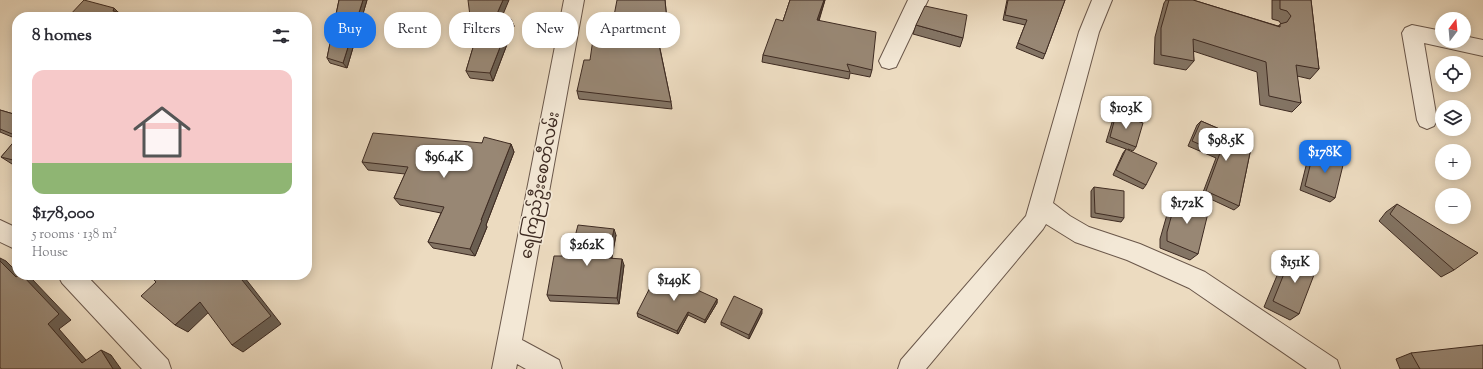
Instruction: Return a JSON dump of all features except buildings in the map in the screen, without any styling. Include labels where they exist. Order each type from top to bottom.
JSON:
[{"type":"street","name":"ရေကြည်ဦးစေတီလမ်း","points":[[504,369],[574,0]]},
{"type":"street","points":[[889,61],[918,0]]},
{"type":"street","points":[[910,369],[1035,222],[1041,208],[1089,32],[1102,0]]},
{"type":"street","points":[[1428,120],[1412,33],[1435,38]]},
{"type":"street","points":[[1471,45],[1483,48]]},
{"type":"street","points":[[1041,208],[1062,223],[1083,235],[1132,251],[1197,280],[1251,315],[1328,369]]},
{"type":"street","points":[[0,230],[12,237]]},
{"type":"street","points":[[75,280],[159,369]]},
{"type":"street","points":[[509,346],[550,369]]}]
